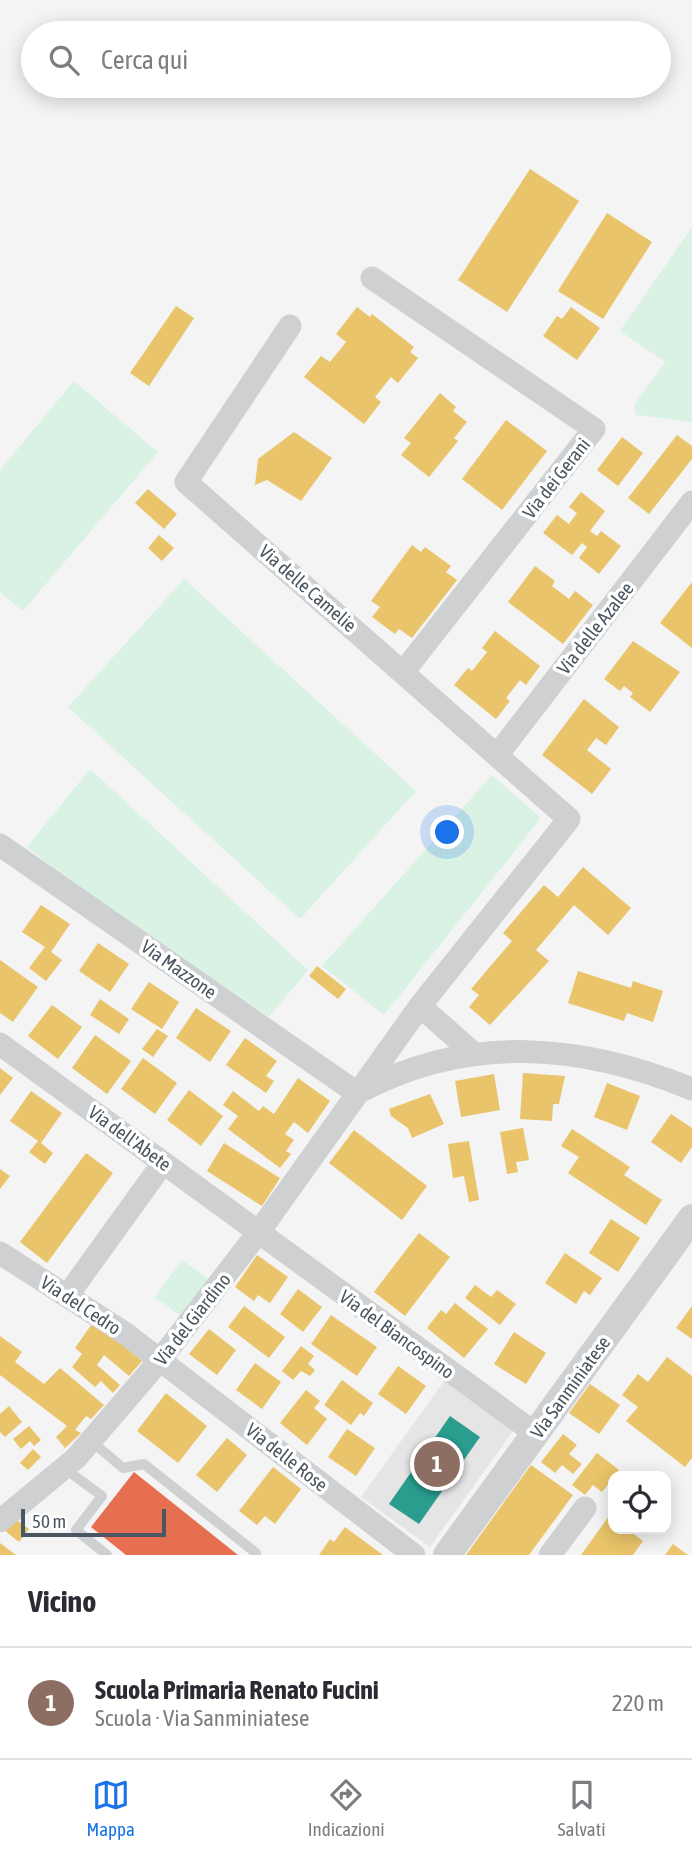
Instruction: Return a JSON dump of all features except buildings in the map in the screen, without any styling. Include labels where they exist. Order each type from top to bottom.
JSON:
[{"type":"street","name":"Via dei Gerani","points":[[372,278],[594,429],[404,671]]},
{"type":"street","name":"Via delle Camelie","points":[[290,326],[186,482],[404,671],[569,819]]},
{"type":"street","name":"Via delle Azalee","points":[[498,754],[692,502]]},
{"type":"street","name":"Via del Giardino","points":[[0,1521],[64,1468],[91,1441],[160,1360],[258,1233],[421,1006],[569,819]]},
{"type":"street","name":"Via Mazzone","points":[[0,845],[358,1093]]},
{"type":"street","points":[[421,1006],[472,1052]]},
{"type":"street","name":"Via dell'Abete","points":[[0,1044],[258,1233]]},
{"type":"street","name":"Via del Giardino","points":[[358,1093],[403,1071],[472,1052],[582,1056],[632,1065],[692,1089]]},
{"type":"street","points":[[67,1296],[163,1163]]},
{"type":"street","name":"Via Sanminiatese","points":[[447,1555],[692,1218]]},
{"type":"street","name":"Via del Biancospino","points":[[258,1233],[536,1434]]},
{"type":"street","name":"Via del Cedro","points":[[0,1253],[160,1360]]},
{"type":"street","name":"Via delle Rose","points":[[160,1360],[414,1555]]},
{"type":"street","points":[[550,1555],[585,1508]]},
{"type":"lane","points":[[91,1441],[123,1468],[144,1464],[256,1553],[254,1555]]},
{"type":"lane","points":[[64,1468],[102,1496],[76,1530],[107,1555]]},
{"type":"shaded area","points":[[444,1381],[513,1431],[430,1547],[361,1497]]},
{"type":"green space","points":[[692,227],[692,422],[636,415],[634,405],[665,362],[620,331]]},
{"type":"green space","points":[[74,381],[158,452],[23,611],[0,592],[0,470]]},
{"type":"green space","points":[[184,579],[416,791],[300,919],[68,707]]},
{"type":"green space","points":[[90,769],[308,970],[269,1017],[73,884],[27,847]]},
{"type":"green space","points":[[492,775],[541,818],[384,1015],[322,966]]},
{"type":"green space","points":[[182,1260],[208,1279],[181,1316],[155,1297]]},
{"type":"place","name":"Scuola Primaria Renato Fucini","points":[[437,1464]]}]
